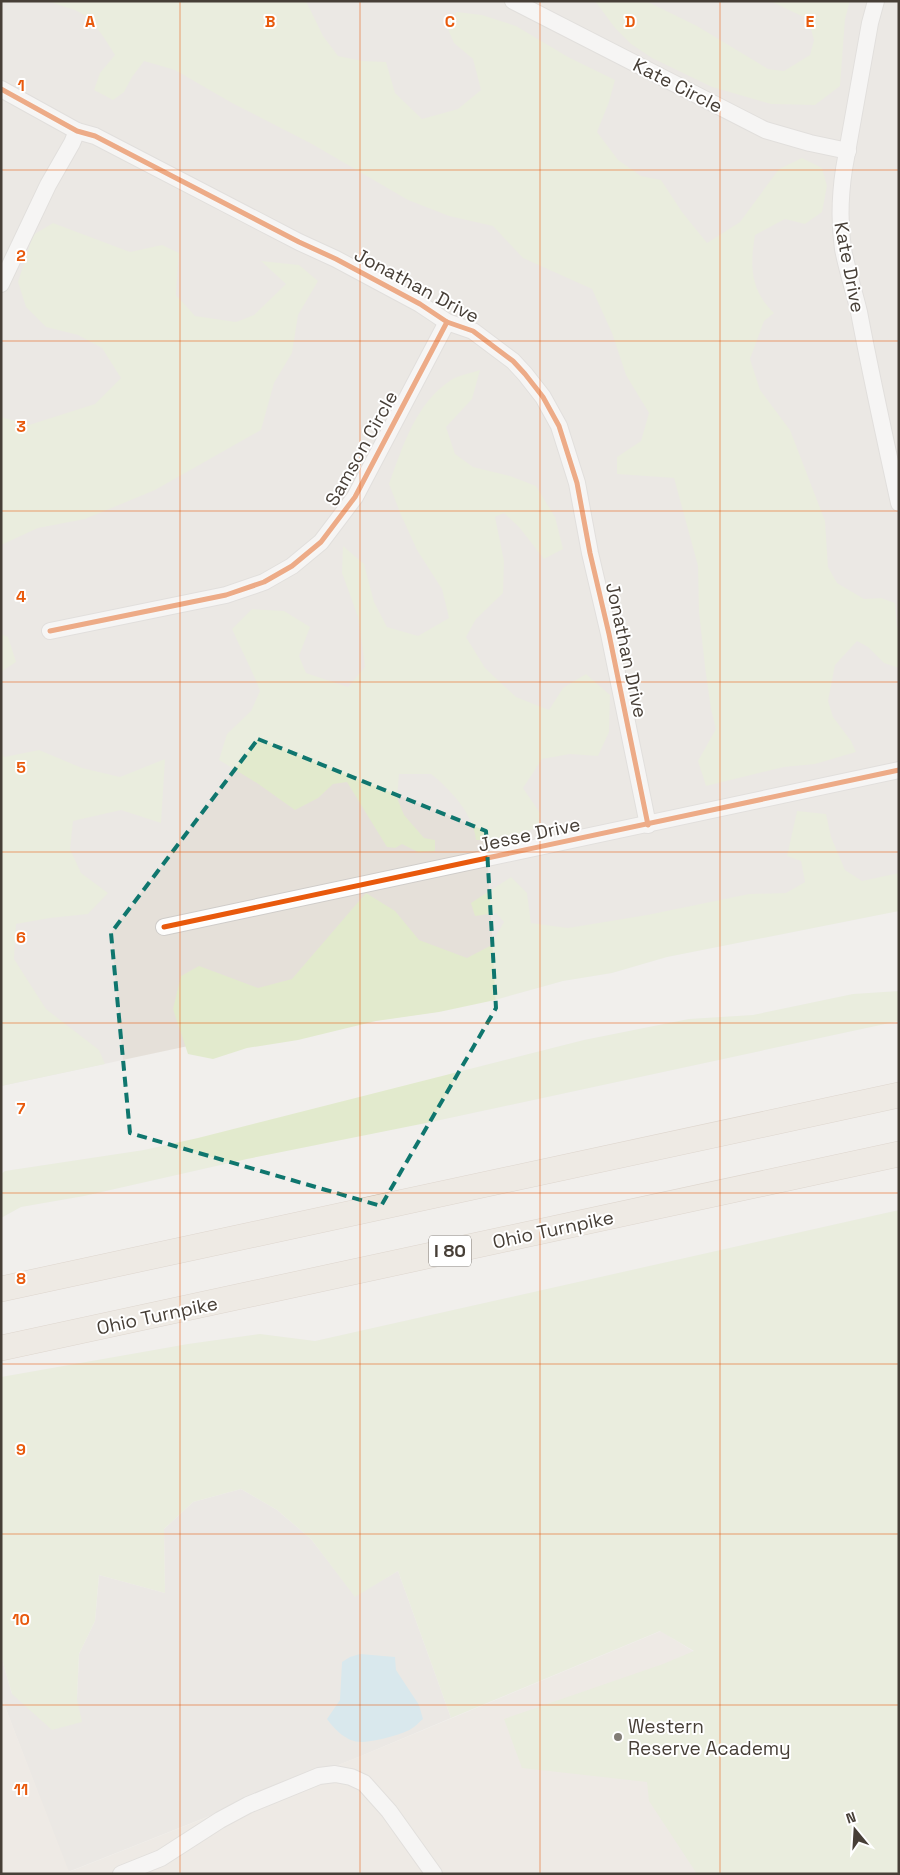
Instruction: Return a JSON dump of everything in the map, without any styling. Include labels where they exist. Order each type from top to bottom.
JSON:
[{"type":"highway","points":[[1,1289],[899,1094]]},
{"type":"highway","name":"Ohio Turnpike","points":[[1,1348],[899,1154]]},
{"type":"street","name":"Kate Circle","points":[[513,1],[765,130],[810,143],[848,151]]},
{"type":"street","name":"Kate Drive","points":[[876,1],[870,23],[841,190],[840,215],[843,249],[857,303],[882,430],[894,453],[899,503]]},
{"type":"street","name":"Jonathan Drive","points":[[1,89],[77,131],[95,136],[299,242],[336,259],[420,304],[447,322],[473,331],[513,361],[526,374],[559,426],[577,483],[590,553],[609,634],[648,825]]},
{"type":"street","points":[[1,284],[48,185],[77,131]]},
{"type":"street","name":"Samson Circle","points":[[50,631],[226,595],[264,582],[292,566],[321,542],[355,497],[447,322]]},
{"type":"street","name":"Jesse Drive","points":[[164,927],[899,770]]},
{"type":"street","points":[[121,1874],[161,1858],[220,1820],[248,1805],[319,1776],[335,1774],[350,1777],[364,1783],[389,1811],[434,1874]]},
{"type":"highlighted area","points":[[258,739],[486,831],[496,1008],[381,1206],[130,1133],[111,933]]},
{"type":"shaded area","points":[[1,1],[899,1],[899,894],[1,1086]]},
{"type":"shaded area","points":[[241,1489],[277,1510],[311,1539],[355,1596],[398,1571],[451,1718],[361,1756],[68,1872],[1,1696],[1,1656],[12,1694],[77,1699],[79,1654],[95,1621],[99,1575],[165,1593],[164,1529],[193,1502]]},
{"type":"shaded area","name":"Western Reserve Academy","points":[[661,1631],[899,1781],[899,1874],[1,1874],[1,1696],[69,1872],[361,1756]]},
{"type":"green space","points":[[49,1],[306,1],[323,36],[338,56],[363,61],[386,62],[395,93],[422,119],[458,109],[481,90],[473,59],[454,43],[446,25],[457,12],[482,15],[516,26],[568,57],[615,80],[609,102],[597,132],[618,160],[641,176],[661,180],[682,212],[707,243],[740,222],[779,169],[802,158],[822,168],[827,186],[822,212],[805,224],[785,219],[755,235],[752,267],[756,286],[766,304],[774,313],[764,321],[750,359],[760,390],[790,430],[825,521],[828,567],[837,583],[864,599],[881,598],[895,603],[899,630],[899,668],[884,663],[868,647],[857,641],[835,665],[828,701],[833,717],[851,741],[856,752],[815,764],[784,767],[706,786],[698,761],[716,729],[705,667],[699,612],[698,566],[674,478],[617,474],[617,457],[641,441],[649,413],[626,375],[612,333],[592,289],[523,258],[493,226],[449,216],[408,200],[312,144],[232,103],[175,70],[144,61],[124,92],[113,100],[94,90],[100,73],[115,55],[98,30],[82,14]]},
{"type":"green space","points":[[595,1],[646,1],[697,26],[768,69],[784,71],[810,55],[814,40],[808,19],[770,1],[850,1],[845,19],[840,86],[815,105],[771,104],[712,87],[652,58],[631,44],[615,28]]},
{"type":"green space","points":[[53,223],[130,252],[162,245],[179,253],[176,295],[195,316],[236,322],[254,315],[286,284],[261,261],[299,265],[318,281],[298,315],[292,353],[274,383],[261,430],[155,490],[85,519],[38,528],[1,545],[1,417],[29,425],[95,404],[121,378],[102,348],[78,335],[46,327],[26,307],[18,282],[33,235]]},
{"type":"green space","points":[[480,370],[472,399],[446,427],[455,454],[473,467],[510,476],[536,486],[555,517],[563,549],[544,559],[519,527],[504,513],[495,517],[504,561],[503,593],[476,619],[466,637],[485,668],[516,697],[549,710],[563,688],[586,674],[610,695],[609,732],[598,756],[570,754],[542,759],[523,788],[540,813],[538,827],[504,840],[476,840],[471,821],[460,803],[431,774],[399,774],[397,798],[404,815],[424,838],[435,840],[435,851],[418,852],[402,844],[395,848],[387,847],[347,782],[333,784],[318,798],[295,810],[257,783],[219,760],[227,734],[251,711],[260,691],[232,629],[252,609],[284,611],[310,627],[299,656],[306,673],[348,687],[365,667],[358,617],[342,573],[343,546],[364,564],[374,602],[387,627],[418,636],[449,618],[442,589],[417,550],[389,484],[405,441],[419,413],[428,401],[451,380]]},
{"type":"green space","points":[[1,634],[8,637],[16,662],[1,672]]},
{"type":"green space","points":[[39,750],[82,768],[120,777],[165,759],[161,823],[121,810],[73,821],[70,849],[81,873],[108,893],[88,914],[16,924],[14,959],[46,1009],[99,1050],[105,1064],[1,1086],[1,751],[4,757]]},
{"type":"green space","points":[[797,811],[826,814],[831,837],[845,870],[862,881],[899,873],[899,911],[667,957],[612,973],[563,981],[495,1000],[439,1012],[376,1021],[298,1040],[247,1048],[213,1059],[188,1054],[173,1009],[181,976],[199,966],[258,988],[292,979],[366,893],[395,911],[419,940],[467,958],[490,946],[504,922],[496,913],[475,916],[471,903],[511,877],[527,893],[531,923],[568,928],[647,915],[749,894],[786,893],[805,882],[801,861],[787,856]]},
{"type":"green space","points":[[899,991],[899,1021],[431,1122],[247,1159],[84,1196],[21,1207],[1,1218],[1,1174],[5,1171],[144,1150],[198,1138],[584,1040],[689,1019],[753,1015],[853,994]]},
{"type":"green space","points":[[899,1210],[899,1874],[697,1874],[649,1801],[647,1782],[522,1768],[504,1719],[663,1664],[694,1651],[660,1631],[451,1718],[398,1571],[355,1597],[311,1539],[277,1510],[241,1489],[193,1502],[164,1529],[165,1593],[99,1575],[95,1621],[79,1654],[77,1699],[82,1722],[52,1730],[12,1694],[1,1656],[1,1377],[188,1344],[260,1334],[315,1341]]},
{"type":"water","points":[[360,1654],[395,1657],[396,1670],[419,1705],[423,1719],[401,1734],[366,1742],[351,1740],[334,1727],[327,1719],[340,1700],[342,1662]]},
{"type":"cycle path","points":[[1,89],[77,131],[95,136],[299,242],[336,259],[420,304],[447,322],[473,331],[513,361],[525,374],[543,397],[559,426],[577,483],[590,553],[609,634],[648,825]]},
{"type":"cycle path","points":[[50,631],[226,595],[264,582],[292,566],[321,542],[355,497],[447,322]]},
{"type":"cycle path","points":[[164,927],[899,770]]},
{"type":"place","name":"Western Reserve Academy","points":[[618,1737]]}]
